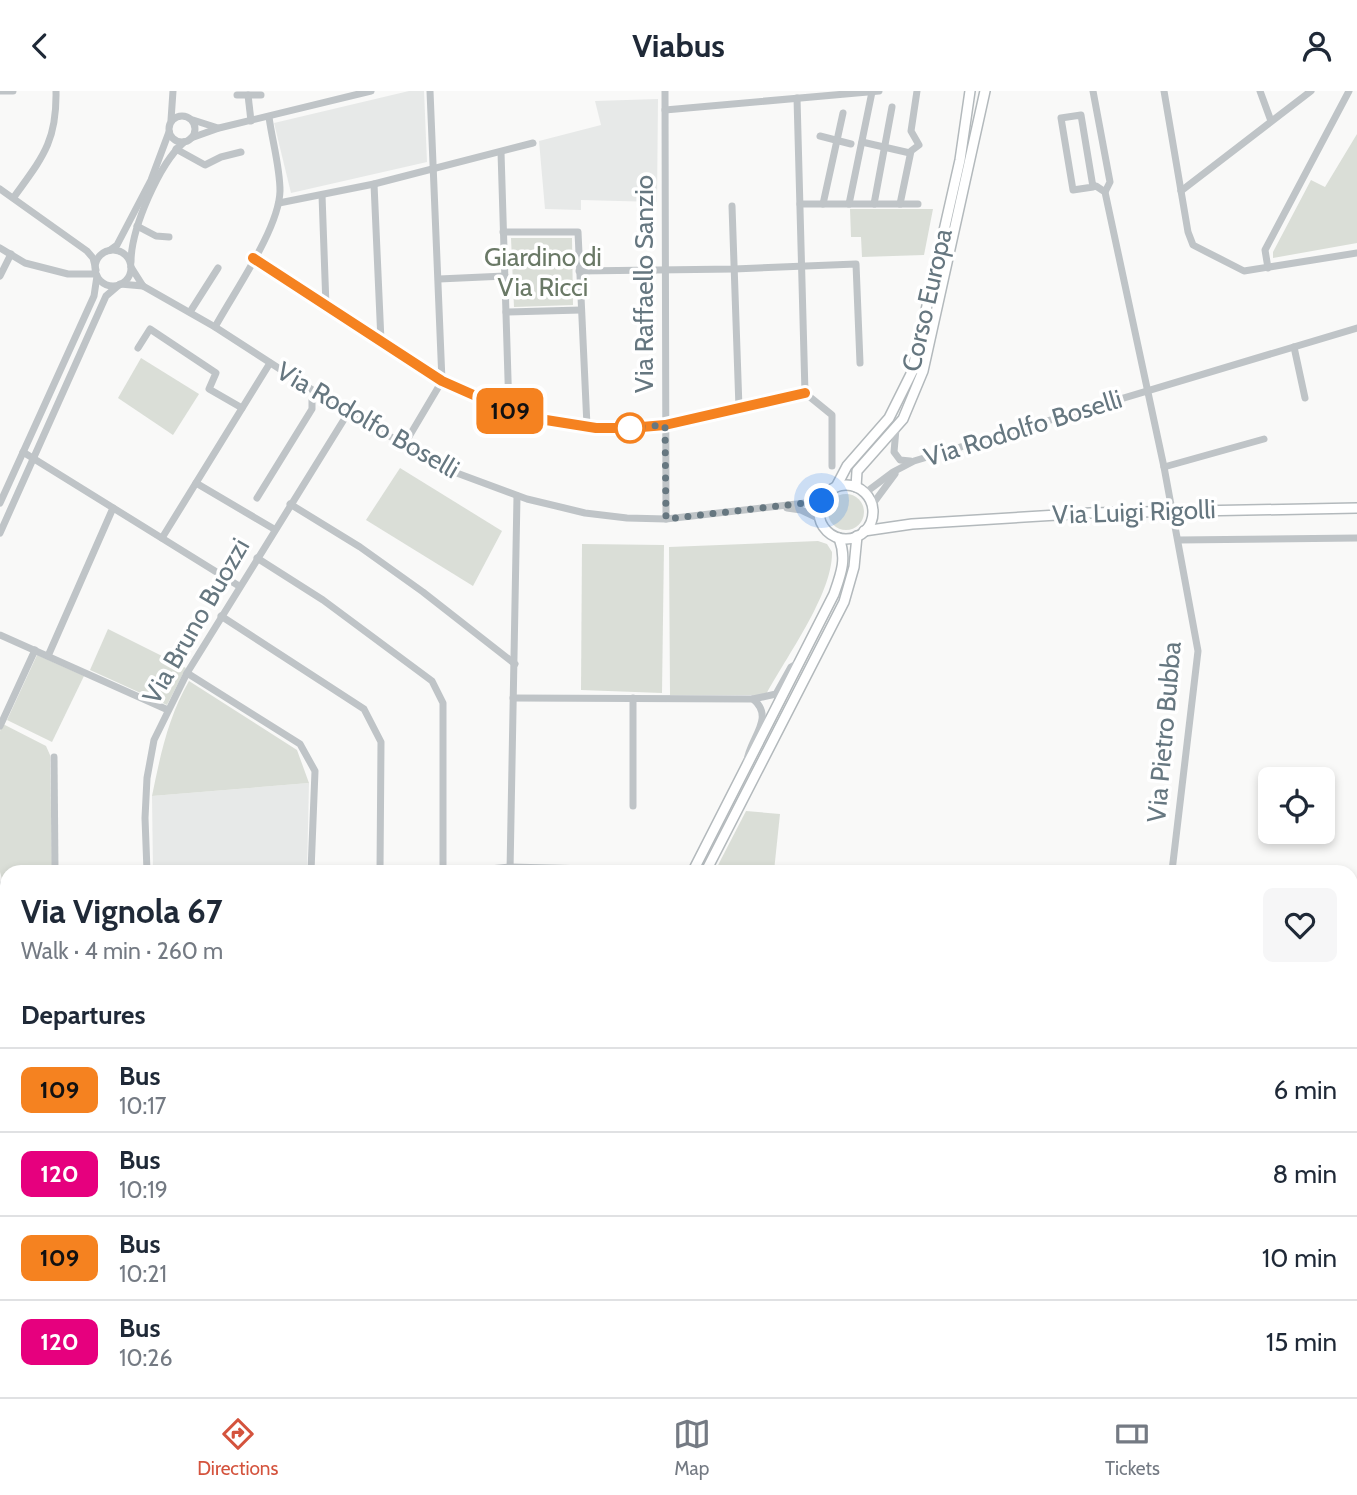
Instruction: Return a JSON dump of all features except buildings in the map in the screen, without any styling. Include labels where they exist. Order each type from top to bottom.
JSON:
[{"type":"main road","name":"Corso Europa","points":[[836,487],[847,466],[889,418],[912,372],[960,160],[970,91]]},
{"type":"main road","name":"Corso Europa","points":[[860,490],[856,475],[861,466],[896,429],[919,386],[985,91]]},
{"type":"main road","points":[[709,865],[844,602],[861,534],[872,516],[872,505],[860,490],[836,487],[825,495],[822,501],[820,519]]},
{"type":"main road","name":"Via Luigi Rigolli","points":[[872,516],[889,523],[912,524],[1064,514],[1357,507]]},
{"type":"main road","name":"Via Rodolfo Boselli","points":[[820,519],[831,534],[839,538]]},
{"type":"main road","name":"Via Luigi Rigolli","points":[[861,534],[912,524]]},
{"type":"main road","points":[[696,865],[831,602],[844,556],[839,538],[861,534]]},
{"type":"street","points":[[0,92],[13,91]]},
{"type":"street","points":[[14,197],[48,148],[55,128],[56,91]]},
{"type":"street","points":[[0,503],[96,292],[97,260],[117,245],[151,180],[172,120],[173,91]]},
{"type":"street","points":[[0,533],[106,296],[128,278],[137,226],[161,172],[176,149],[188,140],[219,128],[269,117],[345,94],[371,91]]},
{"type":"street","points":[[404,446],[442,381],[430,91]]},
{"type":"street","name":"Via Raffaello Sanzio","points":[[665,91],[666,519]]},
{"type":"street","points":[[771,91],[772,100]]},
{"type":"street","points":[[665,110],[879,91]]},
{"type":"street","points":[[900,204],[910,153],[919,145],[911,131],[918,91]]},
{"type":"street","name":"Via Pietro Bubba","points":[[1093,91],[1110,182],[1105,192],[1173,510],[1198,651],[1173,865]]},
{"type":"street","points":[[1164,91],[1189,240],[1193,245],[1244,271],[1357,253]]},
{"type":"street","points":[[1260,91],[1271,121]]},
{"type":"street","points":[[1181,191],[1311,91]]},
{"type":"street","points":[[1268,268],[1265,250],[1349,91]]},
{"type":"street","points":[[849,204],[862,142],[867,92]]},
{"type":"street","points":[[248,95],[251,121]]},
{"type":"street","points":[[237,96],[261,95]]},
{"type":"street","points":[[797,98],[805,393],[832,415],[832,465]]},
{"type":"street","points":[[174,101],[195,129],[188,140]]},
{"type":"street","points":[[874,204],[892,107]]},
{"type":"street","points":[[824,204],[843,113]]},
{"type":"street","points":[[172,120],[179,115],[219,128]]},
{"type":"street","points":[[1093,187],[1081,115],[1060,118],[1073,190],[1093,187],[1105,192]]},
{"type":"street","points":[[215,327],[268,235],[278,203],[280,189],[269,117]]},
{"type":"street","points":[[169,132],[174,140],[188,140]]},
{"type":"street","points":[[820,136],[851,143]]},
{"type":"street","points":[[862,142],[910,153]]},
{"type":"street","points":[[278,203],[374,184],[533,143]]},
{"type":"street","points":[[176,149],[205,165],[241,152]]},
{"type":"street","points":[[500,152],[509,411]]},
{"type":"street","points":[[374,184],[381,341]]},
{"type":"street","points":[[0,189],[88,251],[96,273],[106,284],[120,285]]},
{"type":"street","points":[[322,195],[326,306]]},
{"type":"street","points":[[800,204],[918,204]]},
{"type":"street","points":[[732,206],[739,408]]},
{"type":"street","points":[[137,226],[156,236],[169,237]]},
{"type":"street","points":[[503,232],[578,232],[587,426]]},
{"type":"street","points":[[0,248],[25,263],[68,274],[96,273]]},
{"type":"street","points":[[88,251],[123,253],[131,264]]},
{"type":"street","points":[[0,277],[11,254]]},
{"type":"street","points":[[253,258],[442,381],[521,416],[587,426],[630,428],[665,425],[805,393]]},
{"type":"street","name":"Via Rodolfo Boselli","points":[[131,264],[143,286]]},
{"type":"street","points":[[579,271],[856,264],[860,363]]},
{"type":"street","points":[[190,312],[218,268]]},
{"type":"street","points":[[439,279],[505,276]]},
{"type":"street","name":"Via Rodolfo Boselli","points":[[120,285],[143,286],[215,327],[404,446],[454,473],[517,496],[585,513],[666,519],[822,501]]},
{"type":"street","points":[[506,312],[581,310]]},
{"type":"street","name":"Via Rodolfo Boselli","points":[[860,490],[914,461],[1357,328]]},
{"type":"street","points":[[138,348],[150,329],[216,373],[209,389],[242,408]]},
{"type":"street","points":[[1294,347],[1305,398]]},
{"type":"street","points":[[162,538],[270,363]]},
{"type":"street","points":[[55,381],[66,386]]},
{"type":"street","points":[[257,498],[312,409],[312,400],[316,393]]},
{"type":"street","name":"Via Bruno Buozzi","points":[[147,865],[147,778],[154,740],[187,673],[348,413]]},
{"type":"street","points":[[896,429],[893,443],[896,456],[902,461],[914,461]]},
{"type":"street","points":[[1164,467],[1264,439]]},
{"type":"street","points":[[23,452],[240,586]]},
{"type":"street","name":"Via Rodolfo Boselli","points":[[872,505],[900,468]]},
{"type":"street","points":[[196,482],[274,529]]},
{"type":"street","points":[[510,865],[517,496]]},
{"type":"street","points":[[290,504],[381,562],[515,663]]},
{"type":"street","name":"Via Rodolfo Boselli","points":[[776,506],[801,510],[820,519]]},
{"type":"street","points":[[48,656],[114,508]]},
{"type":"street","points":[[1179,540],[1357,538]]},
{"type":"street","points":[[257,558],[323,600],[432,681],[443,703],[443,865]]},
{"type":"street","points":[[221,617],[363,709],[381,742],[380,865]]},
{"type":"street","points":[[0,635],[168,710]]},
{"type":"street","points":[[0,726],[35,650]]},
{"type":"street","points":[[513,698],[753,699],[776,694],[791,667],[801,662]]},
{"type":"street","points":[[187,673],[300,744],[315,771],[311,865]]},
{"type":"street","points":[[633,698],[633,806]]},
{"type":"street","points":[[746,768],[748,753],[764,717],[762,709],[753,699]]},
{"type":"street","points":[[54,757],[55,865]]},
{"type":"shaded area","points":[[409,91],[424,91],[427,162],[291,193],[274,123]]},
{"type":"shaded area","points":[[658,99],[657,202],[581,200],[581,210],[545,209],[539,141],[601,125],[595,101]]},
{"type":"shaded area","points":[[309,783],[307,865],[153,865],[152,796]]},
{"type":"green space","points":[[1357,134],[1357,243],[1273,258],[1273,252],[1311,180],[1325,187]]},
{"type":"green space","points":[[850,209],[933,209],[924,255],[862,257],[861,237],[851,237]]},
{"type":"green space","name":"Giardino di Via Ricci","points":[[511,238],[572,238],[573,305],[514,307]]},
{"type":"green space","points":[[141,358],[199,394],[173,435],[118,398]]},
{"type":"green space","points":[[400,468],[502,531],[473,586],[366,520]]},
{"type":"green space","points":[[846,494],[859,499],[864,512],[859,525],[846,530],[833,525],[828,512],[833,499]]},
{"type":"green space","points":[[818,541],[827,544],[832,552],[825,587],[807,625],[766,695],[670,695],[669,547]]},
{"type":"green space","points":[[582,544],[664,545],[662,693],[581,690]]},
{"type":"green space","points":[[108,629],[186,668],[167,705],[90,670]]},
{"type":"green space","points":[[37,655],[84,676],[52,742],[7,720]]},
{"type":"green space","points":[[189,681],[297,750],[309,783],[152,796],[170,723]]},
{"type":"green space","points":[[3,724],[46,746],[50,755],[52,865],[0,865],[0,731]]},
{"type":"green space","points":[[746,811],[780,814],[775,865],[718,865]]},
{"type":"bus line","name":"109","points":[[253,258],[442,381],[521,416],[596,428],[630,428],[665,425],[805,393]]},
{"type":"route","points":[[630,428],[665,425],[666,519],[822,501]]}]
